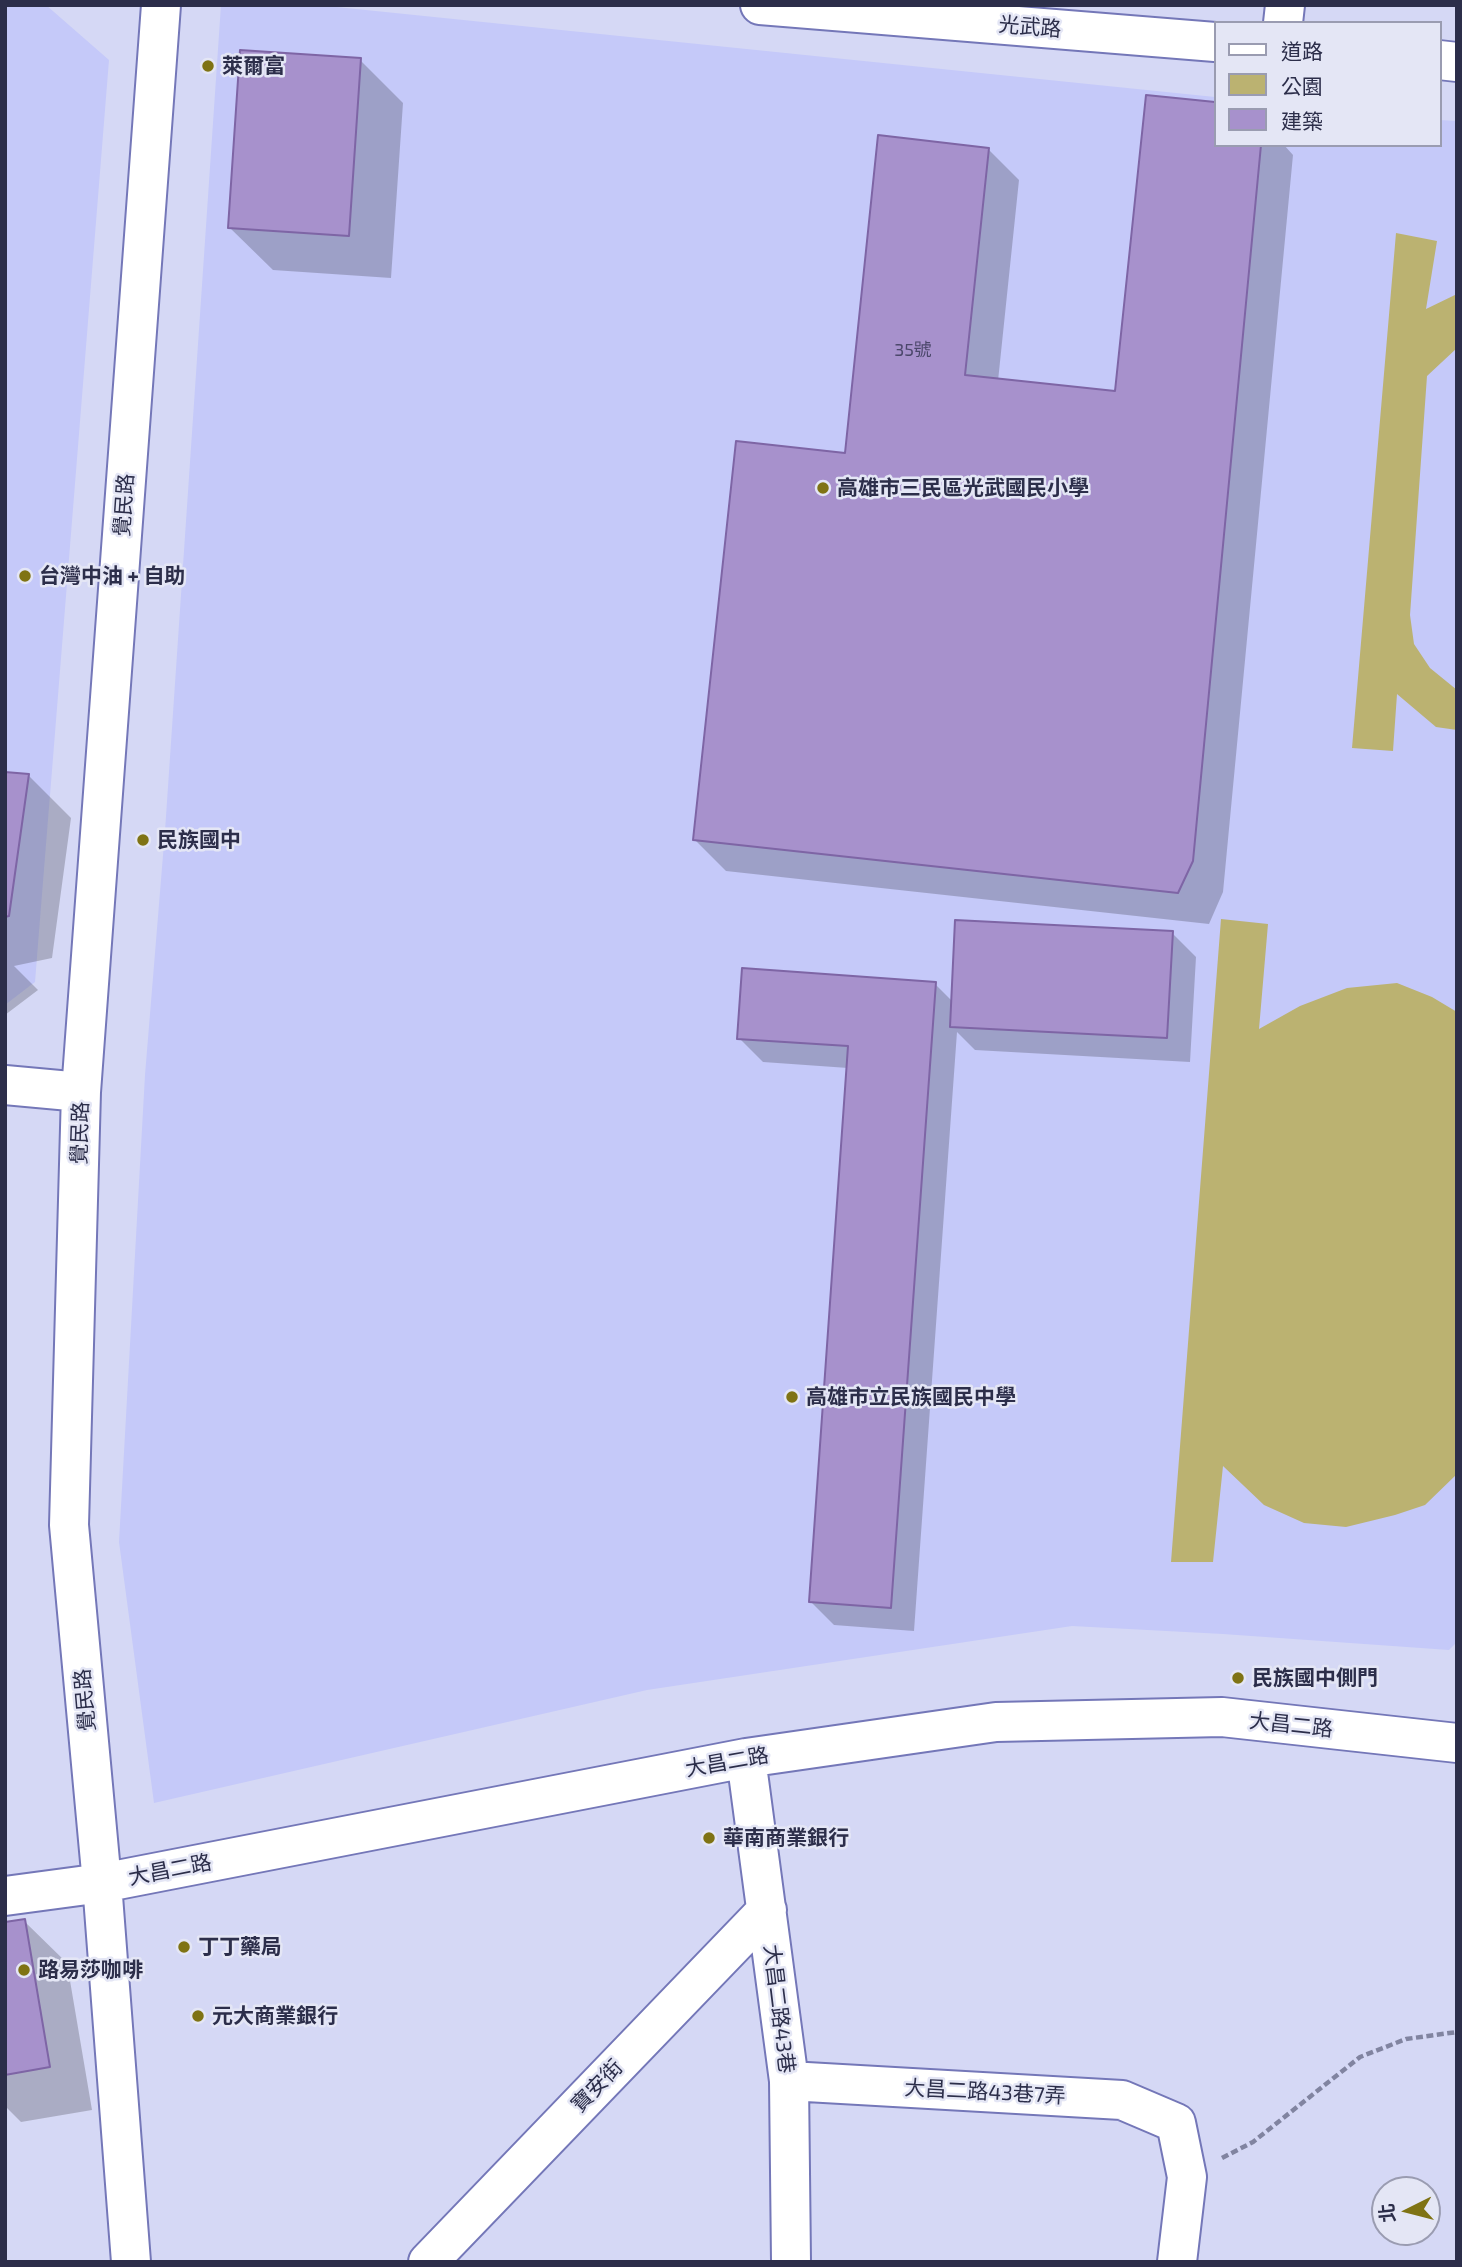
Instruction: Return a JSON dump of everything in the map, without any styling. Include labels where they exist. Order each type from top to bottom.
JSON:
[{"type":"street","name":"覺民路","points":[[131,2262],[102,1883],[69,1525],[81,1092],[161,5]]},
{"type":"street","name":"光武路","points":[[760,5],[925,12],[1214,42]]},
{"type":"street","points":[[5,1085],[81,1092]]},
{"type":"street","name":"大昌二路","points":[[5,1896],[102,1883],[746,1758],[1009,1721],[1222,1717],[1457,1743]]},
{"type":"street","name":"大昌二路43巷","points":[[746,1758],[789,2081],[791,2262]]},
{"type":"street","name":"寶安街","points":[[428,2262],[767,1910]]},
{"type":"street","name":"大昌二路43巷7弄","points":[[789,2081],[1122,2100],[1176,2123],[1187,2177]]},
{"type":"street","points":[[1177,2262],[1187,2177]]},
{"type":"path","points":[[1187,2177],[1252,2142],[1360,2057],[1406,2039],[1457,2032]]},
{"type":"shaded area","points":[[5,5],[46,5],[109,60],[35,982],[5,1005]]},
{"type":"shaded area","points":[[221,5],[317,5],[1214,97],[1214,147],[1441,147],[1441,120],[1457,121],[1457,1642],[1449,1650],[1072,1626],[647,1690],[154,1803],[119,1542],[145,1075],[165,831]]},
{"type":"green space","points":[[1396,233],[1437,241],[1426,309],[1457,294],[1457,348],[1427,376],[1410,615],[1414,644],[1430,668],[1457,690],[1457,730],[1436,727],[1397,694],[1393,751],[1352,748]]},
{"type":"green space","points":[[1221,919],[1268,924],[1259,1029],[1300,1006],[1347,988],[1397,983],[1432,997],[1457,1012],[1457,1474],[1425,1505],[1346,1527],[1304,1523],[1264,1505],[1223,1466],[1213,1562],[1171,1562]]},
{"type":"building","points":[[240,50],[361,58],[349,236],[228,228]]},
{"type":"building","points":[[1146,95],[1214,102],[1214,147],[1261,147],[1193,861],[1178,893],[693,840],[736,441],[845,453],[878,135],[989,148],[965,375],[1115,391]]},
{"type":"building","points":[[5,772],[29,774],[9,916],[5,917]]},
{"type":"building","points":[[955,920],[1173,931],[1167,1038],[950,1027]]},
{"type":"building","points":[[742,968],[936,982],[891,1608],[809,1602],[848,1046],[737,1039]]},
{"type":"building","points":[[25,1919],[50,2067],[5,2075],[5,1922]]},
{"type":"place","name":"萊爾富","points":[[208,66]]},
{"type":"place","name":"高雄市三民區光武國民小學","points":[[823,488]]},
{"type":"place","name":"台灣中油 + 自助","points":[[25,576]]},
{"type":"place","name":"民族國中","points":[[143,840]]},
{"type":"place","name":"高雄市立民族國民中學","points":[[792,1397]]},
{"type":"place","name":"民族國中側門","points":[[1238,1678]]},
{"type":"place","name":"華南商業銀行","points":[[709,1838]]},
{"type":"place","name":"丁丁藥局","points":[[184,1947]]},
{"type":"place","name":"路易莎咖啡","points":[[24,1970]]},
{"type":"place","name":"元大商業銀行","points":[[198,2016]]}]
